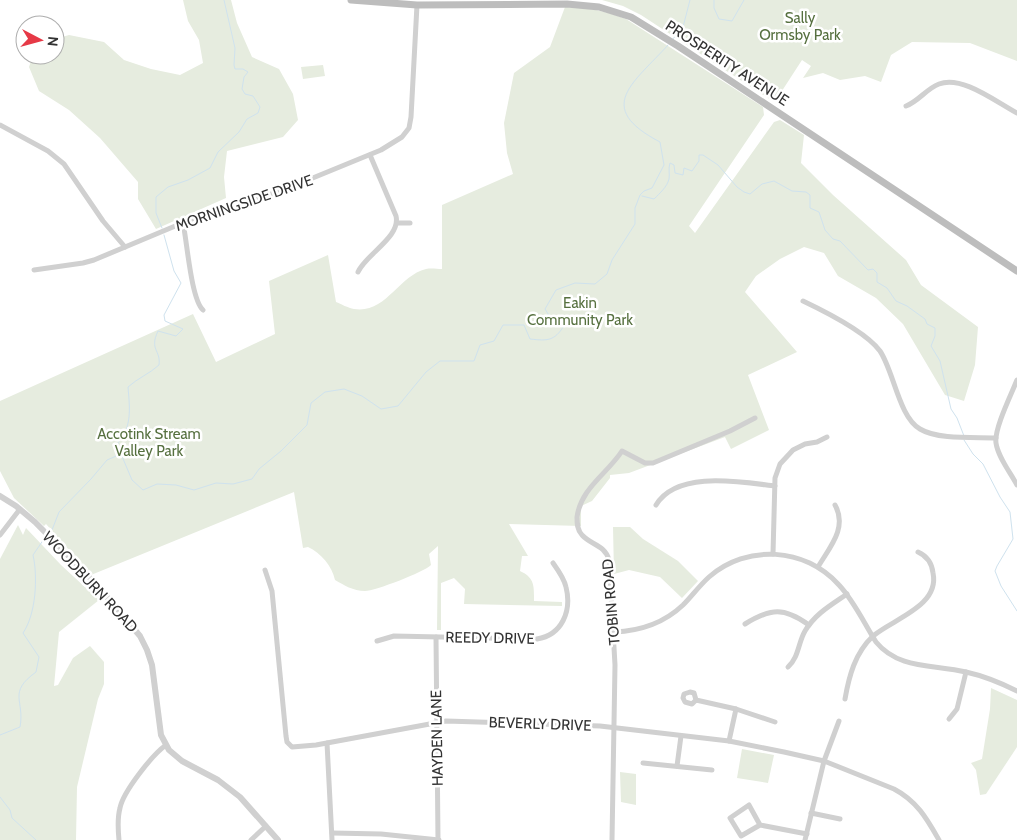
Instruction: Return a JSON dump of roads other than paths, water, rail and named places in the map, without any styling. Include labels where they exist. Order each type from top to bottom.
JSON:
[{"type":"main road","name":"PROSPERITY AVENUE","points":[[351,0],[586,5],[622,13],[678,46],[1017,271]]},
{"type":"street","name":"MORNINGSIDE DRIVE","points":[[34,270],[83,263],[125,248],[183,223],[225,208],[281,192],[370,155],[398,141],[409,128],[413,94],[417,2]]},
{"type":"street","points":[[906,106],[918,100],[933,87],[952,82],[969,86],[1017,113]]},
{"type":"street","points":[[0,125],[48,151],[64,164],[86,193],[103,222],[125,248]]},
{"type":"street","points":[[358,272],[391,234],[397,223],[396,216],[370,155]]},
{"type":"street","points":[[183,223],[194,286],[199,304],[203,310]]},
{"type":"street","points":[[397,223],[410,223]]},
{"type":"street","points":[[803,300],[874,344],[884,358],[907,416],[914,425],[934,434],[996,438]]},
{"type":"street","points":[[1017,380],[998,427],[996,438],[998,452],[1017,485]]},
{"type":"street","name":"TOBIN ROAD","points":[[612,840],[615,665],[609,560],[604,550],[579,532],[577,520],[579,505],[582,498],[622,451],[645,463],[653,463],[730,431],[755,418]]},
{"type":"street","points":[[773,554],[777,471],[787,454],[799,446],[817,442],[827,437]]},
{"type":"street","points":[[656,505],[667,494],[678,488],[700,482],[723,480],[775,486]]},
{"type":"street","name":"WOODBURN ROAD","points":[[0,496],[20,509],[41,528],[134,628],[144,643],[152,665],[159,725],[166,745],[182,761],[218,780],[240,797],[278,840]]},
{"type":"street","points":[[818,567],[839,530],[840,518],[835,505]]},
{"type":"street","points":[[0,535],[20,509]]},
{"type":"street","points":[[845,698],[854,664],[862,649],[873,637],[922,604],[930,594],[934,582],[933,571],[929,561],[918,552]]},
{"type":"street","points":[[614,632],[641,629],[659,622],[675,612],[708,578],[724,566],[752,556],[773,554],[800,558],[818,567],[834,579],[847,594],[882,649],[903,662],[966,672],[998,682],[1017,691]]},
{"type":"street","name":"REEDY DRIVE","points":[[377,641],[394,636],[537,639],[549,636],[561,626],[567,607],[566,587],[553,562]]},
{"type":"street","name":"BEVERLY DRIVE","points":[[265,570],[271,585],[287,747],[295,748],[327,743],[437,722],[614,727],[729,741],[824,761],[894,789],[907,797],[923,813],[938,840]]},
{"type":"street","points":[[788,667],[797,656],[803,635],[809,625],[822,612],[847,594]]},
{"type":"street","points":[[745,624],[765,613],[778,611],[792,614],[809,625]]},
{"type":"street","name":"HAYDEN LANE","points":[[436,637],[439,840]]},
{"type":"street","points":[[950,719],[957,709],[966,672]]},
{"type":"street","points":[[696,700],[736,709],[775,722]]},
{"type":"street","points":[[729,741],[736,709]]},
{"type":"street","points":[[760,825],[749,805],[730,818],[741,836],[760,825],[806,837],[824,761],[838,721]]},
{"type":"street","points":[[677,766],[681,736]]},
{"type":"street","points":[[327,743],[332,840]]},
{"type":"street","points":[[120,840],[119,809],[124,797],[157,752],[166,745]]},
{"type":"street","points":[[643,763],[712,770]]},
{"type":"street","points":[[811,813],[840,818]]},
{"type":"street","points":[[251,840],[266,826]]},
{"type":"street","points":[[332,833],[381,834],[439,840]]},
{"type":"waterway","points":[[162,228],[156,213],[156,197],[168,187],[188,180],[210,168],[218,152],[239,132],[247,119],[258,113],[260,107],[253,96],[245,94],[242,89],[244,77],[248,72],[243,69],[235,69],[235,48],[224,0]]},
{"type":"waterway","points":[[672,40],[683,27],[690,0]]},
{"type":"waterway","points":[[714,0],[714,8],[719,19],[732,21],[744,0]]},
{"type":"waterway","points":[[49,533],[59,512],[107,460],[121,454],[132,480],[143,490],[157,484],[176,485],[194,490],[216,483],[233,484],[252,479],[259,469],[281,451],[307,425],[311,403],[325,392],[344,389],[362,396],[381,409],[398,406],[426,372],[440,361],[474,361],[480,345],[494,341],[503,325],[524,325],[530,339],[546,340],[557,335],[564,326],[550,317],[545,309],[556,290],[575,283],[595,284],[607,274],[612,260],[635,224],[635,208],[640,195],[652,188],[664,165],[660,142],[640,129],[628,117],[624,106],[626,95],[633,83],[668,45]]},
{"type":"waterway","points":[[642,196],[654,199],[663,190],[669,179],[670,163],[674,165],[675,173],[683,175],[684,168],[692,171],[699,161],[699,155],[703,155],[718,165],[737,187],[744,192],[750,194],[762,184],[774,181],[792,191],[806,192],[810,195],[810,208],[819,212],[825,230],[833,239],[840,241],[868,270],[873,269],[877,273],[877,282],[887,288],[896,301],[907,306],[925,319],[927,324],[935,328],[935,336],[931,346],[940,361],[951,409],[957,418],[964,436]]},
{"type":"waterway","points":[[116,455],[118,442],[128,422],[128,387],[159,365],[155,346],[158,331],[176,336],[183,329],[165,321],[164,315],[181,283],[174,271],[164,235]]},
{"type":"waterway","points":[[964,440],[973,454],[983,464],[1010,512],[1013,539],[995,571],[1001,586],[1017,611]]},
{"type":"waterway","points":[[0,735],[20,727],[20,692],[27,679],[36,672],[39,657],[23,633],[31,616],[35,595],[35,564],[33,555],[46,536]]},
{"type":"waterway","points":[[0,797],[10,810],[12,818],[36,840]]},
{"type":"park label","name":"Sally Ormsby Park","points":[[800,26]]},
{"type":"park label","name":"Eakin Community Park","points":[[580,312]]},
{"type":"park label","name":"Accotink Stream Valley Park","points":[[149,442]]}]
